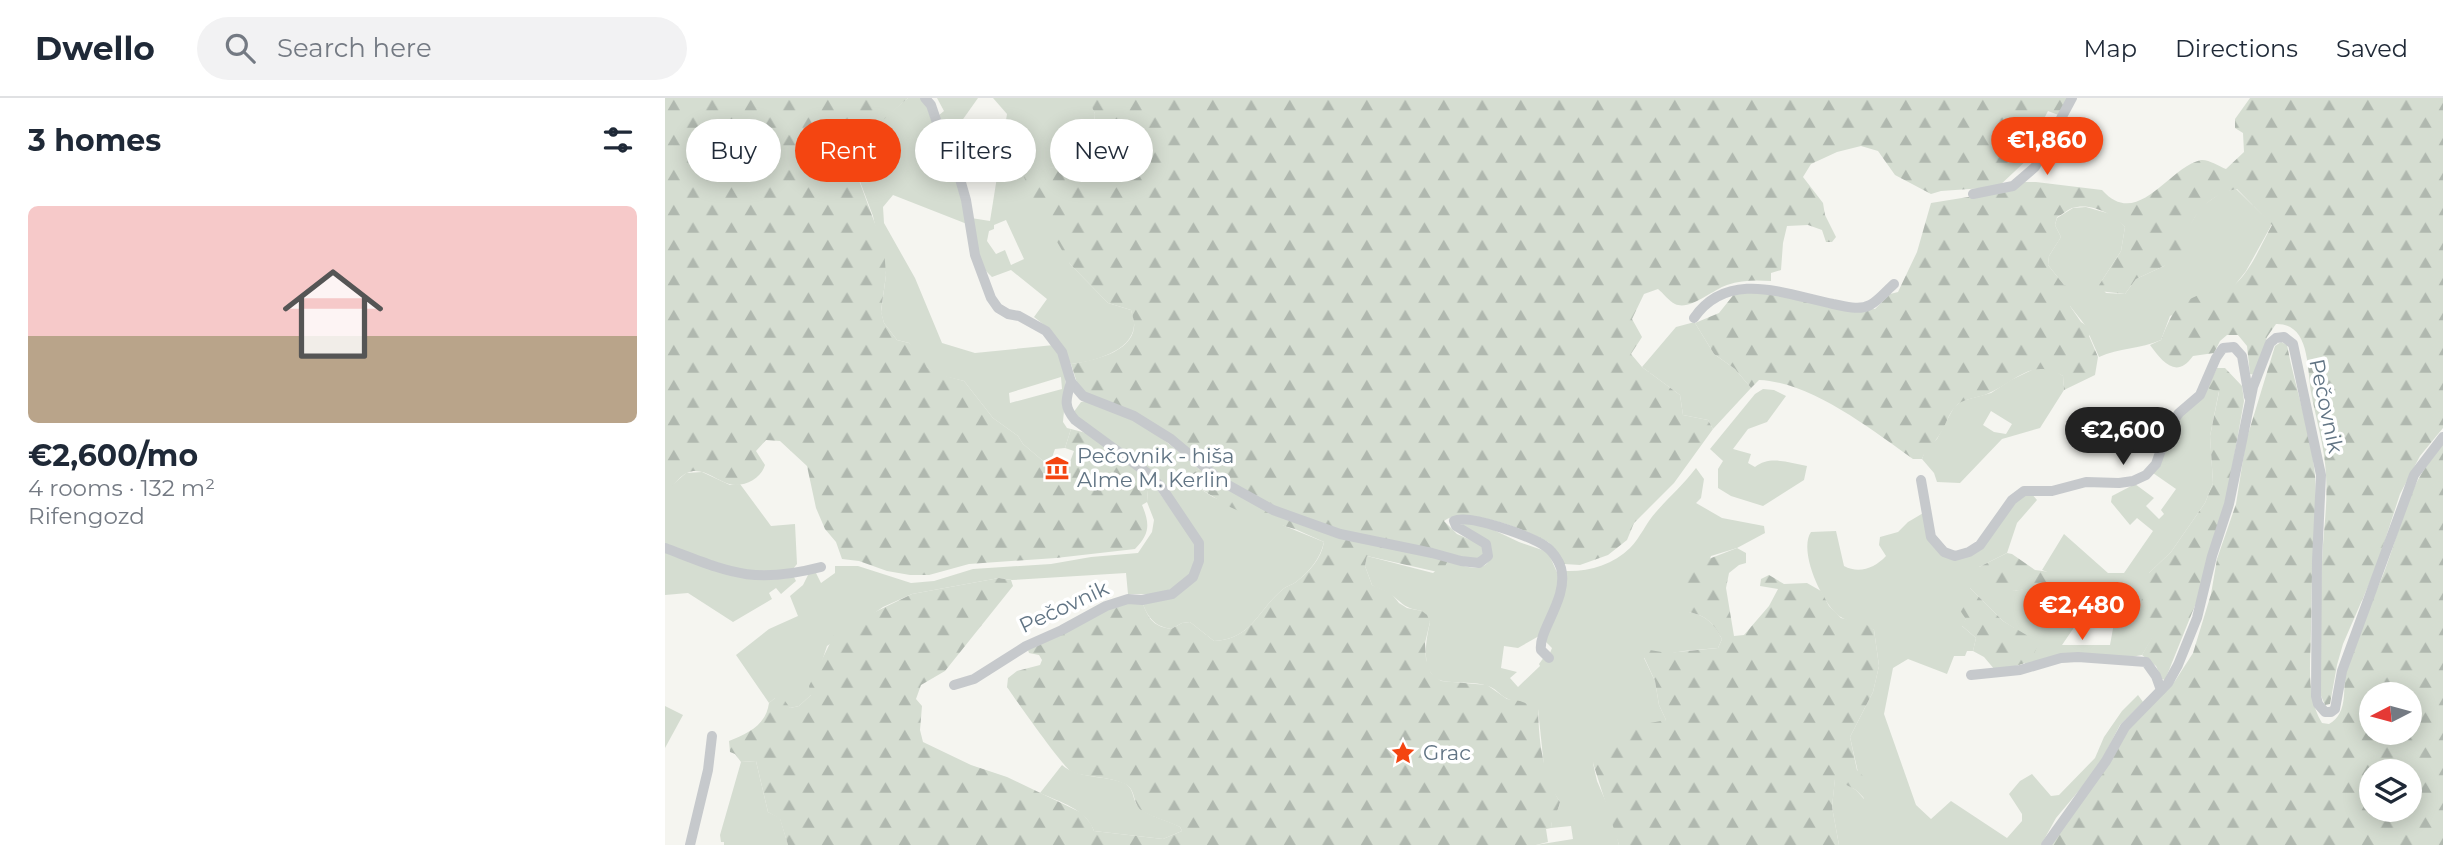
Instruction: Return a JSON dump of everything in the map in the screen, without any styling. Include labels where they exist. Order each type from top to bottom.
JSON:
[{"type":"street","name":"Pečovnik","points":[[925,98],[931,105],[946,149],[960,178],[975,256],[991,298],[998,308],[1007,314],[1019,316],[1046,331],[1062,352],[1071,382],[1083,396],[1134,416],[1171,439],[1221,481],[1273,510],[1340,534],[1432,553],[1461,562],[1483,562],[1488,556],[1486,544],[1456,526],[1454,521],[1461,518],[1482,521],[1545,547],[1561,567],[1562,584],[1552,618],[1540,643],[1541,650],[1549,657]]},
{"type":"street","points":[[1973,194],[2013,186],[2035,167],[2073,98]]},
{"type":"street","points":[[1694,318],[1705,302],[1746,288],[1766,288],[1850,308],[1870,306],[1894,284]]},
{"type":"street","name":"Pečovnik","points":[[2046,845],[2106,761],[2126,727],[2161,690],[2178,665],[2197,618],[2212,556],[2229,504],[2250,401],[2270,344],[2276,338],[2284,337],[2293,344],[2321,475],[2316,573],[2316,696],[2318,704],[2325,712],[2335,709],[2342,671],[2414,475],[2443,437]]},
{"type":"street","points":[[1921,480],[1931,537],[1944,552],[1955,556],[1980,545],[2012,500],[2024,491],[2052,491],[2086,482],[2119,483],[2146,475],[2156,464],[2169,427],[2179,413],[2200,395],[2223,348],[2234,346],[2242,356],[2250,401]]},
{"type":"street","name":"Pečovnik","points":[[954,685],[974,679],[1026,646],[1106,606],[1128,599],[1142,600],[1172,594],[1193,578],[1199,561],[1199,543],[1193,531],[1162,488],[1146,472],[1075,420],[1067,411],[1071,382]]},
{"type":"street","points":[[665,548],[748,576],[790,575],[821,568]]},
{"type":"street","points":[[1971,675],[2020,670],[2061,658],[2146,662],[2161,690]]},
{"type":"street","points":[[690,845],[708,770],[712,736]]},
{"type":"green space","points":[[665,98],[908,98],[884,119],[795,119],[795,182],[860,182],[884,248],[886,275],[881,311],[884,323],[897,340],[909,343],[919,351],[927,367],[935,373],[964,381],[993,418],[1018,436],[1023,444],[1049,466],[1047,475],[1064,478],[1074,451],[1065,448],[1071,429],[1086,433],[1149,478],[1147,502],[1142,505],[1147,528],[1144,538],[1135,549],[969,564],[929,575],[887,571],[859,561],[842,559],[836,542],[825,529],[816,508],[807,466],[780,441],[766,440],[756,451],[765,465],[756,478],[745,483],[729,484],[703,472],[693,471],[670,488],[665,487]]},
{"type":"green space","points":[[908,98],[925,98],[933,119],[915,119],[915,182],[958,182],[967,224],[893,195],[883,207],[884,223],[915,278],[942,343],[975,353],[1054,345],[1065,375],[1063,422],[1071,429],[1065,448],[1055,449],[1049,466],[1023,444],[1018,436],[993,418],[964,381],[935,374],[909,343],[897,340],[884,323],[881,312],[886,275],[873,216],[860,182],[901,182],[901,119],[883,119]],"holes":[[[1061,377],[1062,389],[1010,403],[1009,393]]]},
{"type":"green space","points":[[937,98],[978,98],[963,119],[939,119],[938,116],[944,111]]},
{"type":"green space","points":[[993,98],[1089,98],[1095,114],[1094,119],[1050,119],[1050,168],[1036,170],[1036,119],[1006,119],[1007,114]]},
{"type":"green space","points":[[1088,98],[2070,98],[2061,116],[2048,111],[2028,150],[2030,157],[1998,187],[1931,194],[1895,175],[1878,151],[1861,146],[1837,152],[1811,164],[1803,177],[1823,203],[1825,215],[1836,237],[1832,242],[1826,242],[1822,230],[1808,225],[1787,226],[1781,270],[1771,273],[1771,281],[1733,283],[1687,305],[1673,303],[1658,289],[1644,294],[1632,319],[1642,337],[1631,354],[1642,367],[1680,395],[1683,415],[1708,420],[1713,429],[1674,483],[1634,523],[1627,540],[1608,555],[1580,565],[1564,564],[1550,544],[1538,537],[1480,517],[1454,517],[1444,521],[1457,534],[1482,545],[1485,553],[1480,559],[1474,559],[1345,532],[1272,507],[1219,477],[1170,435],[1079,389],[1071,364],[1099,358],[1126,343],[1132,336],[1134,325],[1131,310],[1108,303],[1070,264],[1039,211],[1026,182],[1036,182],[1036,170],[1050,167],[1050,182],[1153,182],[1153,119],[1094,119]]},
{"type":"green space","points":[[2250,98],[2443,98],[2443,428],[2420,456],[2400,494],[2376,568],[2343,644],[2330,704],[2325,705],[2319,691],[2326,476],[2305,349],[2301,339],[2287,326],[2276,324],[2267,337],[2256,375],[2250,374],[2247,346],[2238,335],[2227,335],[2220,341],[2214,353],[2193,356],[2181,367],[2170,366],[2164,362],[2150,345],[2161,340],[2179,306],[2213,290],[2219,294],[2228,289],[2237,283],[2257,255],[2272,225],[2237,189],[2225,192],[2206,204],[2188,231],[2182,253],[2164,266],[2136,279],[2125,294],[2099,291],[2099,285],[2121,251],[2125,227],[2108,214],[2094,208],[2072,208],[2057,217],[2055,225],[2061,237],[2049,256],[2048,265],[2064,285],[2078,290],[2070,306],[2081,322],[2093,330],[2089,336],[2098,357],[2095,375],[2064,390],[2063,376],[2042,369],[2033,370],[1989,393],[1961,402],[1952,411],[1941,433],[1922,459],[1913,459],[1840,409],[1799,389],[1759,380],[1751,388],[1735,369],[1714,354],[1695,323],[1719,313],[1735,293],[1746,289],[1875,309],[1890,294],[1898,292],[1917,252],[1931,203],[1999,192],[2019,182],[2036,182],[2102,190],[2115,201],[2128,203],[2152,193],[2188,165],[2201,160],[2226,169],[2244,152],[2243,133],[2235,128],[2235,119]]},
{"type":"green space","points":[[1036,170],[1070,264],[1108,303],[1131,310],[1134,324],[1132,335],[1126,343],[1109,354],[1071,364],[1048,328],[1034,317],[1047,299],[1011,270],[992,277],[982,267],[971,218],[990,221],[996,182],[1036,182]],"holes":[[[1006,220],[1024,259],[1011,265],[1005,250],[996,254],[987,241],[989,231],[994,229],[994,225]]]},
{"type":"green space","points":[[2236,189],[2272,224],[2246,271],[2231,290],[2170,316],[2161,340],[2099,357],[2085,325],[2070,306],[2064,285],[2048,265],[2049,256],[2061,237],[2055,225],[2057,218],[2073,208],[2086,207],[2114,215],[2125,227],[2121,251],[2099,285],[2106,293],[2125,294],[2136,279],[2164,266],[2201,207],[2222,192]]},
{"type":"green space","points":[[1695,323],[1714,354],[1735,369],[1751,388],[1713,429],[1708,420],[1683,415],[1680,395],[1642,367],[1676,327]]},
{"type":"green space","points":[[2281,342],[2287,345],[2313,459],[2316,496],[2310,677],[2317,712],[2322,723],[2329,724],[2336,719],[2343,706],[2346,665],[2353,642],[2383,575],[2413,490],[2443,443],[2443,845],[2051,845],[2126,732],[2175,681],[2193,653],[2211,594],[2217,559],[2236,504],[2246,441],[2275,346]]},
{"type":"green space","points":[[2036,368],[2051,368],[2063,376],[2064,390],[2040,428],[2002,439],[1960,483],[1937,482],[1934,473],[1922,459],[1926,448],[1937,439],[1954,407],[1962,401],[1991,393]],"holes":[[[1991,411],[2012,424],[2006,434],[1994,432],[1983,425]]]},
{"type":"green space","points":[[2217,368],[2225,368],[2242,386],[2244,401],[2226,502],[2200,593],[2165,680],[2156,666],[2142,655],[2155,632],[2139,610],[2149,573],[2171,552],[2205,503],[2213,483],[2210,436],[2219,392],[2207,388]]},
{"type":"green space","points":[[2207,388],[2219,391],[2210,436],[2213,483],[2205,503],[2171,552],[2149,573],[2156,632],[2142,655],[2115,660],[2025,664],[2014,628],[2003,621],[1970,588],[1966,619],[1962,626],[1976,638],[1973,651],[1967,651],[1965,656],[1954,656],[1947,674],[1908,659],[1893,668],[1884,714],[1916,805],[1931,819],[1951,801],[2007,838],[2022,821],[2022,814],[2009,794],[2020,781],[2032,774],[2051,796],[2059,795],[2095,758],[2104,737],[2122,711],[2138,695],[2143,702],[2120,725],[2097,769],[2056,818],[2041,845],[1839,845],[1832,807],[1835,778],[1856,790],[1864,799],[1850,737],[1873,692],[1879,666],[1874,630],[1839,616],[1819,589],[1807,551],[1811,532],[1836,531],[1844,566],[1861,570],[1872,567],[1886,556],[1879,545],[1880,537],[1898,532],[1925,512],[1926,524],[1956,559],[1994,530],[2021,496],[2031,493],[2037,500],[2017,523],[2007,553],[1979,567],[2014,591],[2037,586],[2053,600],[2059,618],[2050,573],[2042,570],[2064,534],[2108,573],[2124,573],[2153,531],[2137,518],[2130,525],[2111,502],[2112,496],[2135,484],[2154,498],[2146,506],[2159,519],[2164,514],[2161,510],[2176,489],[2153,473],[2182,414]],"holes":[[[2114,623],[2110,645],[2062,645],[2075,626]]]},
{"type":"green space","points":[[1763,389],[1774,390],[1786,396],[1767,422],[1748,429],[1733,449],[1751,454],[1748,463],[1755,467],[1767,461],[1807,466],[1804,480],[1763,506],[1731,496],[1718,488],[1718,469],[1723,461],[1710,449],[1755,394]]},
{"type":"green space","points":[[1088,401],[1120,413],[1173,447],[1199,469],[1189,476],[1191,483],[1213,497],[1324,542],[1314,564],[1301,578],[1273,598],[1246,630],[1227,639],[1214,641],[1190,622],[1171,629],[1155,623],[1141,599],[1190,585],[1203,546],[1163,484],[1073,413],[1081,402]]},
{"type":"green space","points":[[1696,468],[1704,479],[1701,498],[1696,503],[1722,518],[1764,526],[1765,533],[1737,548],[1711,556],[1689,612],[1712,624],[1722,639],[1718,648],[1644,658],[1655,681],[1659,705],[1666,720],[1593,763],[1619,845],[1536,845],[1573,839],[1571,826],[1551,828],[1552,817],[1560,802],[1551,788],[1544,767],[1538,709],[1509,699],[1488,686],[1443,681],[1435,677],[1430,672],[1426,656],[1430,622],[1422,611],[1402,604],[1372,585],[1365,566],[1367,556],[1433,573],[1448,560],[1473,568],[1479,567],[1489,561],[1492,555],[1462,524],[1479,523],[1548,552],[1559,577],[1556,599],[1565,571],[1600,566],[1623,554]],"holes":[[[1556,599],[1543,639],[1552,648],[1550,653],[1547,653],[1540,666],[1518,687],[1510,678],[1517,672],[1501,668],[1504,646],[1518,648],[1539,636]]]},
{"type":"green space","points":[[1199,469],[1230,490],[1343,538],[1448,560],[1442,573],[1367,556],[1365,566],[1372,585],[1391,593],[1407,608],[1422,611],[1427,615],[1430,622],[1425,643],[1426,659],[1431,673],[1441,681],[1487,685],[1507,699],[1538,708],[1543,757],[1549,780],[1560,802],[1551,828],[1546,829],[1548,842],[1536,845],[788,845],[780,819],[768,812],[756,761],[741,762],[730,752],[729,741],[760,723],[769,703],[775,698],[783,698],[790,708],[799,706],[811,695],[809,686],[836,631],[912,594],[999,578],[1011,580],[1013,586],[945,671],[921,685],[916,699],[922,706],[920,730],[923,742],[971,765],[1007,777],[1082,813],[1094,831],[1163,839],[1182,831],[1180,827],[1141,810],[1131,789],[1125,784],[1072,772],[1050,747],[1007,687],[1008,678],[1017,671],[1040,665],[1042,660],[1039,655],[1029,653],[1027,647],[1116,603],[1141,599],[1148,616],[1159,626],[1171,629],[1190,622],[1214,641],[1227,639],[1246,630],[1273,598],[1310,569],[1318,559],[1324,542],[1230,507],[1191,483],[1189,476]]},
{"type":"green space","points":[[702,472],[730,485],[740,484],[771,526],[795,524],[797,564],[793,569],[751,574],[665,545],[665,487],[670,487],[686,473]]},
{"type":"green space","points":[[1149,478],[1196,545],[1195,568],[1179,587],[1154,594],[1128,594],[1126,573],[1012,580],[999,578],[912,594],[883,607],[827,646],[811,695],[799,706],[790,708],[775,698],[769,703],[736,655],[769,629],[798,616],[790,596],[803,585],[809,573],[816,573],[821,583],[835,573],[835,566],[858,566],[911,583],[934,581],[973,569],[1051,564],[1138,553],[1152,532],[1154,520],[1147,502]]},
{"type":"green space","points":[[1737,548],[1746,553],[1746,563],[1729,573],[1726,588],[1734,636],[1744,635],[1769,606],[1778,589],[1760,586],[1761,579],[1769,575],[1784,584],[1807,583],[1821,591],[1829,606],[1841,618],[1866,624],[1874,630],[1879,666],[1873,692],[1850,737],[1857,770],[1874,787],[1865,799],[1856,790],[1835,779],[1832,807],[1839,845],[1619,845],[1593,763],[1598,754],[1634,726],[1666,720],[1659,705],[1655,681],[1644,657],[1650,650],[1667,653],[1718,648],[1722,639],[1712,624],[1689,612],[1683,605],[1680,577],[1688,567]]},
{"type":"green space","points":[[665,551],[712,569],[743,577],[794,577],[796,581],[781,594],[776,588],[769,593],[772,599],[733,622],[688,593],[665,595]]},
{"type":"green space","points":[[2007,553],[2035,570],[2050,572],[2072,602],[2068,613],[2058,618],[2051,608],[2053,600],[2037,587],[2014,591],[1979,581],[1976,575],[1979,567]]},
{"type":"green space","points":[[1970,588],[2003,621],[2038,642],[2028,661],[1995,670],[1984,657],[1973,651],[1976,638],[1961,625],[1966,619],[1958,602],[1962,590]]},
{"type":"green space","points":[[665,706],[683,715],[665,748]]},
{"type":"green space","points":[[756,761],[768,812],[780,818],[788,845],[724,845],[720,835],[741,762]]},
{"type":"green space","points":[[1062,765],[1076,773],[1124,783],[1141,809],[1180,827],[1182,831],[1163,839],[1094,831],[1079,812],[1040,793]]},
{"type":"place","name":"Pečovnik - hiša Alme M. Kerlin","points":[[1057,468]]},
{"type":"place","name":"Grac","points":[[1403,753]]}]
